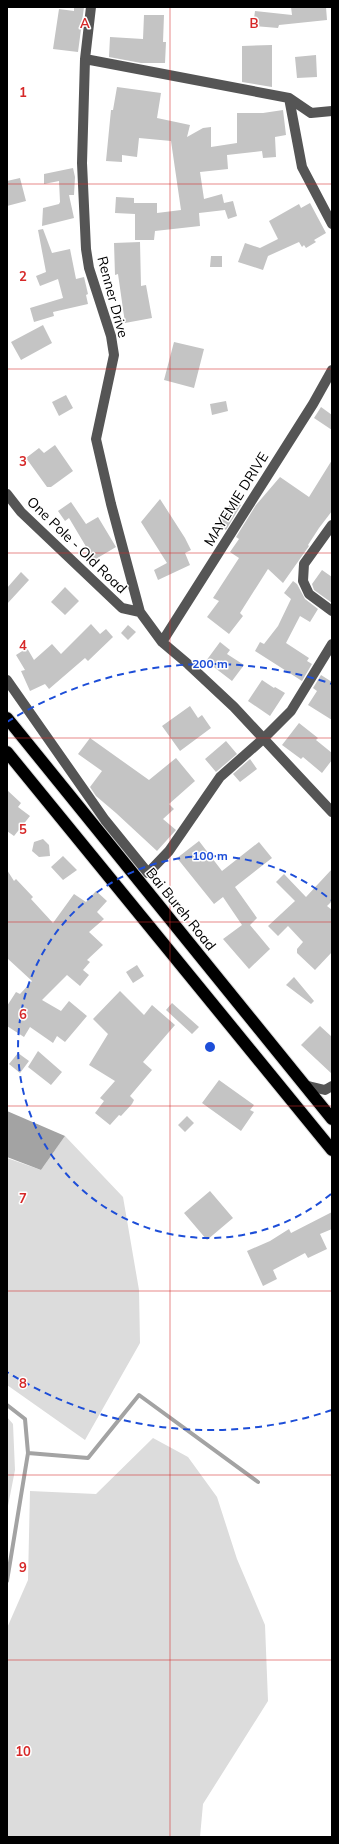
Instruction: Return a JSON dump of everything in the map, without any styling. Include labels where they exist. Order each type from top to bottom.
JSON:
[{"type":"highway","name":"Bai Bureh Road","points":[[7,718],[332,1119]]},
{"type":"highway","points":[[7,752],[332,1150]]},
{"type":"street","name":"Renner Drive","points":[[91,7],[85,59],[82,163],[86,249],[89,268],[111,336],[114,355],[96,439],[140,612]]},
{"type":"street","points":[[85,59],[289,98],[311,113],[332,111]]},
{"type":"street","points":[[289,98],[302,167],[332,224]]},
{"type":"street","name":"MAYEMIE DRIVE","points":[[162,642],[313,404],[332,370]]},
{"type":"street","name":"One Pole - Old Road","points":[[7,494],[21,512],[122,608],[140,612]]},
{"type":"street","points":[[332,525],[304,564],[303,581],[309,594],[332,611]]},
{"type":"street","points":[[140,612],[162,642],[203,677],[234,707],[332,812]]},
{"type":"street","points":[[7,680],[105,820],[148,873],[169,851],[220,776],[263,739],[291,711],[332,644]]},
{"type":"street","points":[[304,1085],[325,1090],[332,1086]]},
{"type":"shaded area","points":[[7,1111],[65,1136],[41,1170],[7,1157]]},
{"type":"shaded area","points":[[65,1136],[123,1197],[139,1290],[140,1343],[85,1440],[7,1385],[7,1158],[41,1170]]},
{"type":"shaded area","points":[[7,1417],[13,1424],[15,1470],[7,1511]]},
{"type":"shaded area","points":[[153,1438],[188,1457],[217,1497],[237,1559],[265,1625],[268,1701],[203,1804],[200,1837],[7,1837],[7,1628],[28,1580],[30,1491],[96,1494]]},
{"type":"building","points":[[74,7],[84,7],[78,52],[53,49],[59,9],[74,11]]},
{"type":"building","points":[[291,7],[326,7],[327,20],[279,25],[278,28],[253,26],[255,11],[292,15]]},
{"type":"building","points":[[144,15],[164,15],[163,42],[166,42],[165,63],[141,63],[109,57],[110,37],[143,39]]},
{"type":"building","points":[[272,45],[272,87],[242,82],[242,46]]},
{"type":"building","points":[[316,55],[317,77],[297,78],[295,57]]},
{"type":"building","points":[[117,87],[161,93],[157,118],[190,125],[187,137],[203,128],[211,127],[211,147],[237,143],[237,113],[263,113],[283,110],[286,135],[275,137],[276,157],[263,158],[262,151],[227,155],[228,169],[200,172],[204,199],[222,194],[224,203],[233,201],[237,216],[228,219],[225,210],[199,213],[200,226],[155,231],[154,240],[135,240],[135,214],[115,213],[116,197],[134,198],[134,203],[157,203],[157,213],[181,210],[171,141],[139,138],[137,157],[122,155],[122,162],[106,161],[111,110],[113,110]]},
{"type":"building","points":[[73,168],[75,177],[74,195],[69,195],[74,218],[42,226],[43,208],[59,204],[60,202],[59,181],[44,184],[44,174]]},
{"type":"building","points":[[20,178],[26,201],[7,206],[7,181]]},
{"type":"building","points":[[310,203],[326,233],[314,240],[316,242],[306,248],[304,245],[302,247],[299,242],[268,256],[263,270],[238,262],[245,243],[260,248],[278,239],[269,221],[299,204],[301,208]]},
{"type":"building","points":[[43,229],[52,253],[70,249],[76,279],[84,277],[88,294],[86,295],[88,304],[53,312],[54,316],[34,322],[30,308],[63,298],[58,279],[40,286],[36,276],[46,272],[38,230]]},
{"type":"building","points":[[140,242],[141,286],[146,285],[152,318],[125,323],[118,274],[115,275],[114,243]]},
{"type":"building","points":[[211,256],[222,256],[222,267],[210,267]]},
{"type":"building","points":[[43,325],[52,343],[21,360],[11,342]]},
{"type":"building","points":[[174,342],[204,349],[194,388],[164,380]]},
{"type":"building","points":[[66,395],[73,408],[59,416],[52,402]]},
{"type":"building","points":[[226,401],[228,411],[212,415],[210,404]]},
{"type":"building","points":[[321,407],[332,415],[332,430],[314,418]]},
{"type":"building","points":[[55,445],[73,471],[51,487],[47,487],[26,458],[39,448],[44,453]]},
{"type":"building","points":[[332,460],[332,511],[283,583],[268,569],[240,613],[243,616],[229,634],[207,617],[219,601],[213,598],[239,558],[230,552],[239,539],[236,537],[256,505],[280,477],[309,497]]},
{"type":"building","points":[[160,499],[191,550],[185,553],[190,565],[158,580],[154,570],[167,563],[141,522]]},
{"type":"building","points":[[233,500],[241,505],[226,530],[217,524]]},
{"type":"building","points":[[71,502],[86,524],[98,517],[116,547],[94,560],[69,518],[65,521],[58,511]]},
{"type":"building","points":[[322,570],[332,577],[332,603],[314,590],[312,584]]},
{"type":"building","points":[[21,572],[29,580],[7,604],[7,588]]},
{"type":"building","points":[[293,581],[297,584],[305,599],[318,609],[310,622],[300,616],[286,643],[309,658],[307,661],[312,664],[302,681],[255,651],[260,642],[264,644],[278,626],[291,599],[284,593]]},
{"type":"building","points":[[65,587],[79,601],[65,615],[51,602]]},
{"type":"building","points":[[91,624],[100,634],[106,629],[113,637],[88,661],[85,658],[49,689],[45,684],[30,691],[21,671],[25,670],[16,655],[27,648],[34,660],[52,644],[61,654]]},
{"type":"building","points":[[128,625],[136,632],[128,640],[121,633]]},
{"type":"building","points":[[220,642],[230,650],[227,654],[244,665],[232,681],[206,661]]},
{"type":"building","points":[[321,675],[332,682],[332,720],[308,705],[317,691],[313,688]]},
{"type":"building","points":[[262,680],[285,693],[270,716],[248,701]]},
{"type":"building","points":[[190,706],[198,718],[202,715],[211,728],[180,751],[162,726]]},
{"type":"building","points":[[299,723],[318,738],[316,740],[332,753],[332,760],[322,773],[303,757],[301,759],[282,745]]},
{"type":"building","points":[[90,738],[149,780],[176,758],[195,781],[169,804],[174,809],[163,819],[176,830],[157,851],[96,796],[90,787],[102,771],[78,754]]},
{"type":"building","points":[[226,741],[237,754],[216,772],[205,759]]},
{"type":"building","points":[[250,759],[257,769],[240,782],[233,774]]},
{"type":"building","points":[[7,790],[21,803],[18,807],[30,816],[14,836],[7,831]]},
{"type":"building","points":[[43,839],[49,845],[50,856],[39,857],[32,851],[34,842]]},
{"type":"building","points":[[199,841],[222,871],[259,842],[272,858],[235,887],[257,918],[250,925],[270,949],[249,969],[223,939],[242,925],[223,897],[214,904],[177,858]]},
{"type":"building","points":[[63,856],[77,870],[63,880],[51,867]]},
{"type":"building","points":[[332,869],[332,901],[327,906],[332,910],[332,952],[315,970],[297,953],[297,949],[303,942],[288,926],[278,936],[268,926],[295,901],[276,882],[284,874],[306,897]]},
{"type":"building","points":[[7,870],[14,881],[16,879],[33,897],[31,899],[53,923],[74,894],[86,902],[96,891],[107,901],[97,912],[104,919],[89,932],[103,945],[87,960],[90,962],[83,970],[89,975],[80,986],[67,975],[42,1000],[61,1011],[69,1001],[87,1016],[65,1042],[57,1036],[53,1043],[30,1027],[24,1037],[7,1026],[7,1006],[16,992],[20,994],[32,981],[7,958]]},
{"type":"building","points":[[137,965],[144,976],[133,983],[126,972]]},
{"type":"building","points":[[294,977],[314,1001],[311,1004],[286,985]]},
{"type":"building","points":[[120,991],[144,1015],[152,1005],[175,1025],[143,1062],[152,1070],[130,1096],[134,1100],[132,1104],[110,1125],[95,1113],[104,1101],[100,1098],[115,1081],[89,1065],[108,1034],[93,1019]]},
{"type":"building","points":[[172,1003],[199,1027],[192,1034],[166,1010]]},
{"type":"building","points":[[320,1026],[332,1037],[332,1074],[301,1045]]},
{"type":"building","points":[[38,1051],[62,1072],[51,1085],[28,1067]]},
{"type":"building","points":[[18,1053],[29,1061],[20,1073],[9,1064]]},
{"type":"building","points":[[219,1080],[254,1105],[250,1110],[254,1112],[241,1131],[202,1103]]},
{"type":"building","points":[[187,1116],[194,1123],[185,1132],[178,1125]]},
{"type":"building","points":[[210,1191],[233,1218],[207,1240],[184,1213]]},
{"type":"building","points":[[332,1212],[332,1229],[320,1234],[327,1249],[308,1258],[305,1253],[273,1270],[277,1279],[263,1286],[247,1251],[270,1241],[289,1229],[291,1233]]},
{"type":"waterway","points":[[28,1453],[88,1458],[139,1395],[258,1482]]},
{"type":"waterway","points":[[7,1405],[25,1419],[28,1453],[7,1581]]}]
